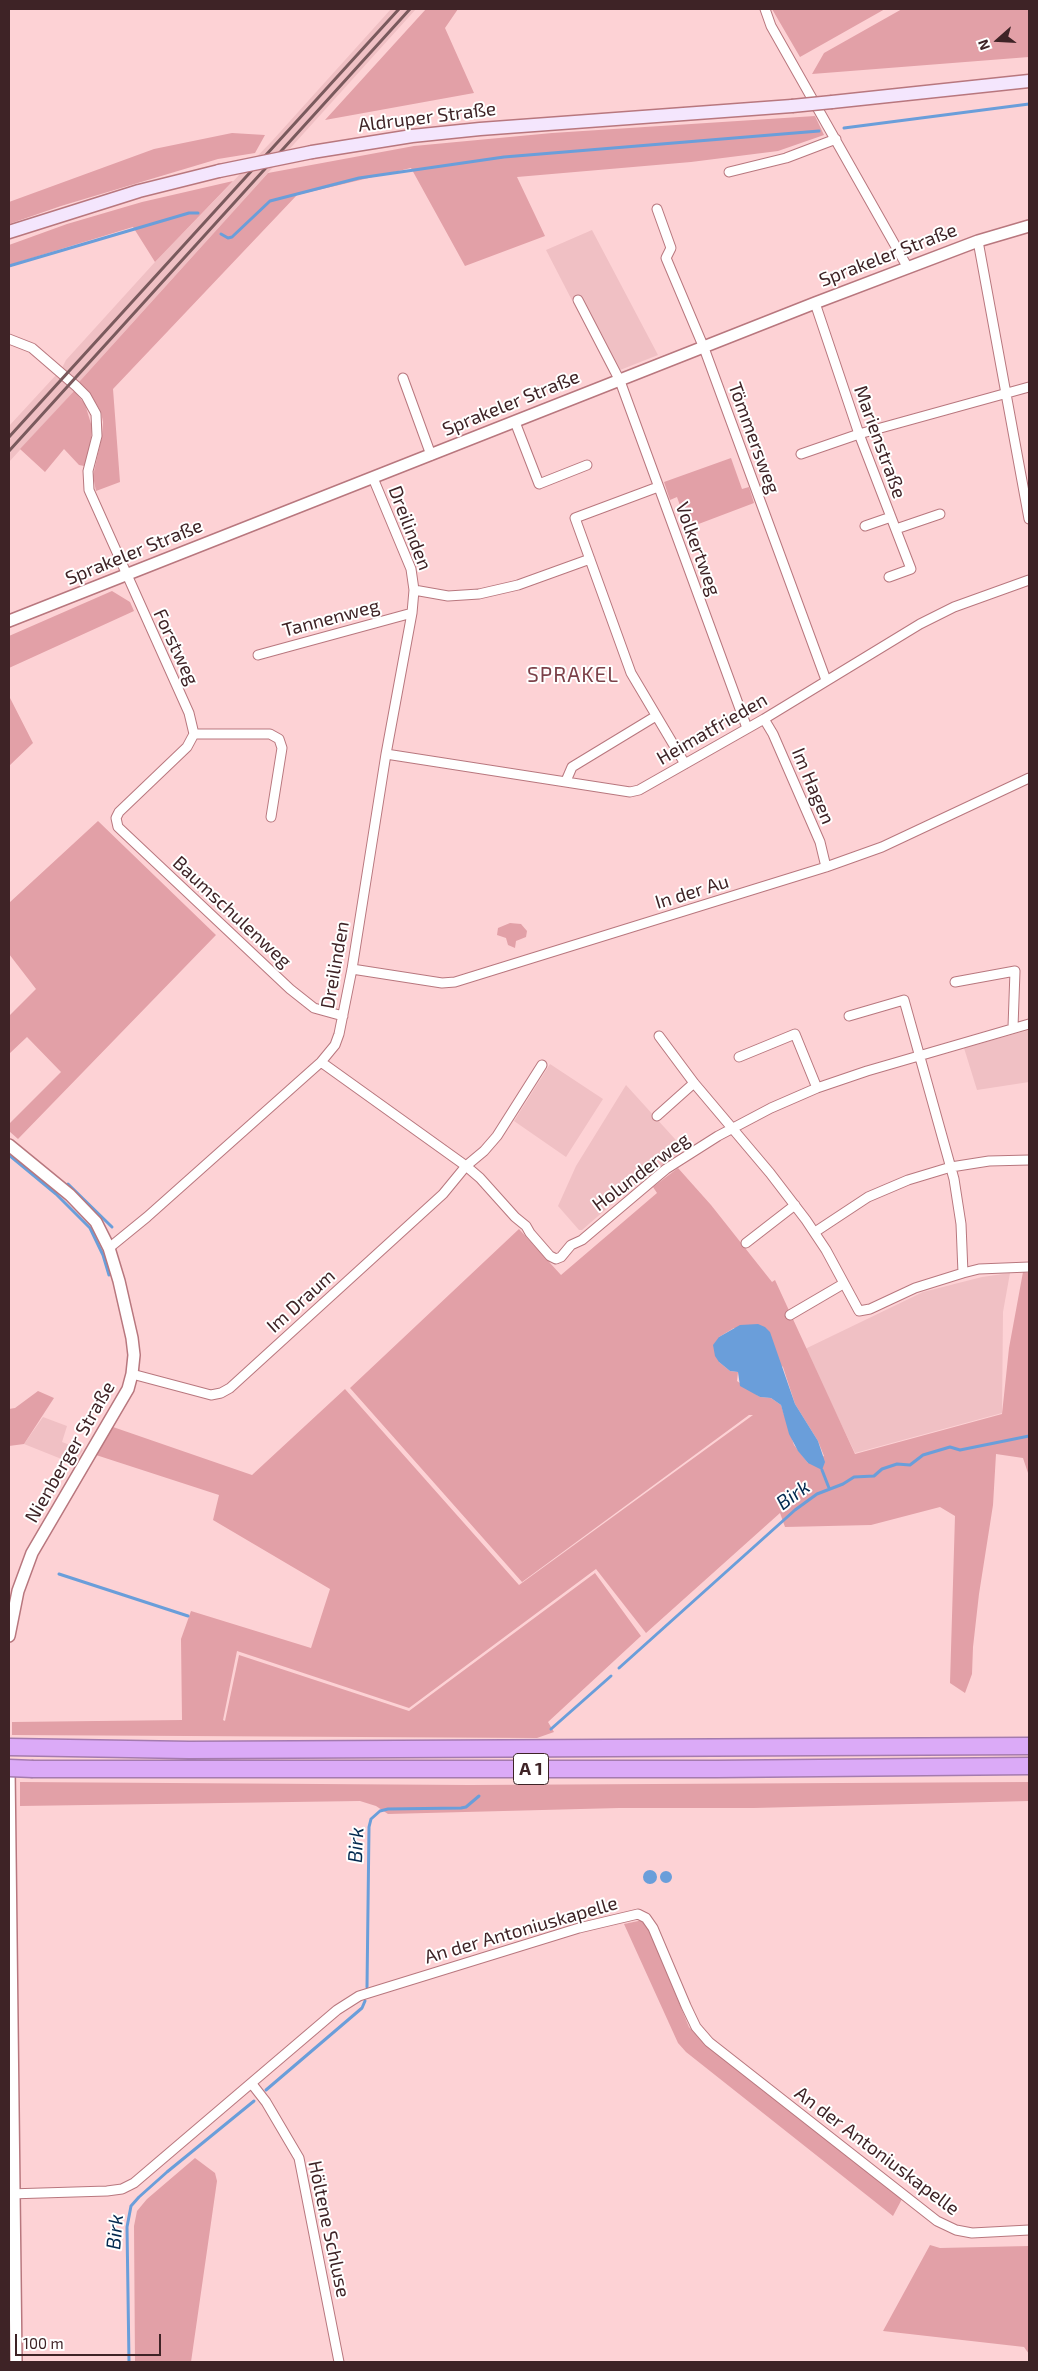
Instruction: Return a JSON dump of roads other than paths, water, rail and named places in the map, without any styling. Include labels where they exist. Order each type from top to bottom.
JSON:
[{"type":"highway","name":"A 1","points":[[9,1746],[209,1750],[1029,1746]]},
{"type":"highway","name":"A 1","points":[[9,1767],[33,1769],[636,1769],[1029,1766]]},
{"type":"main road","name":"Aldruper Straße","points":[[9,232],[108,200],[219,171],[312,152],[412,136],[480,129],[792,106],[1029,81]]},
{"type":"street","points":[[765,9],[771,26],[908,268]]},
{"type":"street","points":[[728,172],[786,158],[836,139]]},
{"type":"street","name":"Tömmersweg","points":[[657,209],[671,248],[666,258],[704,348],[826,680]]},
{"type":"street","name":"Sprakeler Straße","points":[[9,621],[815,304],[978,241],[1029,226]]},
{"type":"street","points":[[978,241],[1029,517]]},
{"type":"street","name":"Volkertweg","points":[[578,300],[620,381],[747,728]]},
{"type":"street","name":"Marienstraße","points":[[815,304],[860,434],[911,569],[889,576]]},
{"type":"street","name":"Forstweg","points":[[9,339],[32,348],[86,396],[96,414],[98,436],[88,471],[90,490],[189,714],[194,734]]},
{"type":"street","points":[[403,378],[431,455]]},
{"type":"street","points":[[801,454],[860,434],[1029,387]]},
{"type":"street","points":[[515,422],[539,484],[587,464]]},
{"type":"street","name":"Dreilinden","points":[[109,1248],[147,1217],[321,1062],[335,1045],[352,969],[386,754],[412,613],[414,590],[411,569],[373,478]]},
{"type":"street","points":[[658,487],[575,518],[632,673],[685,764]]},
{"type":"street","points":[[896,529],[940,514]]},
{"type":"street","points":[[865,526],[891,517]]},
{"type":"street","name":"Dreilinden","points":[[414,590],[463,596],[518,585],[590,559]]},
{"type":"street","name":"Heimatfrieden","points":[[386,754],[566,780],[630,792],[639,790],[764,719],[920,624],[954,607],[1029,580]]},
{"type":"street","name":"Tannenweg","points":[[258,655],[412,613]]},
{"type":"street","points":[[566,780],[572,767],[656,716]]},
{"type":"street","name":"Im Hagen","points":[[764,719],[773,734],[820,842],[826,867]]},
{"type":"street","points":[[194,734],[270,734],[278,738],[282,748],[271,817]]},
{"type":"street","name":"Baumschulenweg","points":[[194,734],[187,747],[118,812],[116,818],[118,827],[290,989],[314,1008],[343,1016]]},
{"type":"street","name":"In der Au","points":[[352,969],[442,982],[455,982],[826,867],[882,847],[1029,778]]},
{"type":"street","points":[[955,982],[1015,971],[1013,1028]]},
{"type":"street","points":[[849,1016],[904,1000],[951,1167],[961,1224],[962,1273]]},
{"type":"street","name":"Holunderweg","points":[[466,1166],[526,1226],[550,1256],[558,1258],[571,1245],[582,1240],[666,1169],[732,1128],[778,1104],[817,1088],[920,1055],[1029,1024]]},
{"type":"street","points":[[739,1056],[795,1034],[817,1088]]},
{"type":"street","points":[[659,1036],[694,1083],[815,1232],[856,1308],[862,1311],[915,1288],[962,1273],[988,1268],[1029,1267]]},
{"type":"street","points":[[321,1062],[466,1166]]},
{"type":"street","name":"Im Draum","points":[[132,1374],[205,1394],[216,1395],[225,1391],[426,1210],[443,1194],[466,1166],[484,1152],[516,1108],[542,1065]]},
{"type":"street","name":"Holunderweg","points":[[657,1116],[694,1083]]},
{"type":"street","name":"Nienberger Straße","points":[[9,1145],[76,1202],[96,1222],[109,1248],[121,1288],[132,1338],[132,1374],[128,1389],[32,1554],[18,1590],[9,1636]]},
{"type":"street","points":[[815,1232],[876,1194],[908,1180],[951,1167],[1029,1160]]},
{"type":"street","points":[[746,1243],[795,1205]]},
{"type":"street","points":[[790,1315],[843,1284]]},
{"type":"street","points":[[9,1767],[11,2194],[16,2362]]},
{"type":"street","name":"An der Antoniuskapelle","points":[[11,2194],[107,2192],[122,2189],[134,2183],[254,2086],[337,2010],[359,1996],[579,1928],[638,1914],[646,1918],[653,1928],[696,2027],[709,2042],[937,2221],[956,2230],[972,2232],[1029,2230]]},
{"type":"street","name":"Höltene Schluse","points":[[254,2086],[266,2102],[299,2158],[339,2362]]},
{"type":"water","points":[[758,1324],[770,1332],[795,1404],[818,1441],[825,1462],[822,1470],[808,1463],[798,1451],[789,1434],[781,1405],[771,1398],[760,1397],[740,1386],[738,1372],[730,1371],[715,1356],[713,1345],[719,1337],[740,1325]]},
{"type":"water","points":[[650,1870],[655,1872],[657,1877],[655,1882],[650,1884],[645,1882],[643,1877],[645,1872]]},
{"type":"water","points":[[666,1871],[672,1877],[666,1883],[660,1877]]},
{"type":"waterway","points":[[844,128],[1029,104]]},
{"type":"waterway","points":[[221,234],[228,238],[232,237],[270,201],[359,178],[504,157],[819,131]]},
{"type":"waterway","points":[[9,266],[189,213],[198,213]]},
{"type":"waterway","points":[[9,1155],[56,1194],[90,1228],[103,1255],[109,1275]]},
{"type":"waterway","points":[[68,1184],[112,1227]]},
{"type":"waterway","name":"Birk","points":[[619,1668],[795,1510],[817,1494],[843,1484],[854,1477],[874,1476],[882,1469],[897,1464],[910,1465],[923,1455],[950,1447],[960,1450],[1029,1436]]},
{"type":"waterway","points":[[822,1470],[829,1488]]},
{"type":"waterway","points":[[59,1574],[188,1616]]},
{"type":"waterway","name":"Birk","points":[[551,1729],[611,1676]]},
{"type":"waterway","name":"Birk","points":[[367,1987],[369,1827],[371,1819],[380,1811],[388,1809],[466,1807],[479,1796]]},
{"type":"waterway","name":"Birk","points":[[266,2090],[362,2008],[365,2001]]},
{"type":"waterway","name":"Birk","points":[[129,2362],[127,2227],[131,2206],[167,2172],[254,2101]]},
{"type":"railway","points":[[9,437],[399,9]]},
{"type":"railway","points":[[9,451],[410,9]]},
{"type":"district","name":"SPRAKEL","points":[[573,675]]}]
